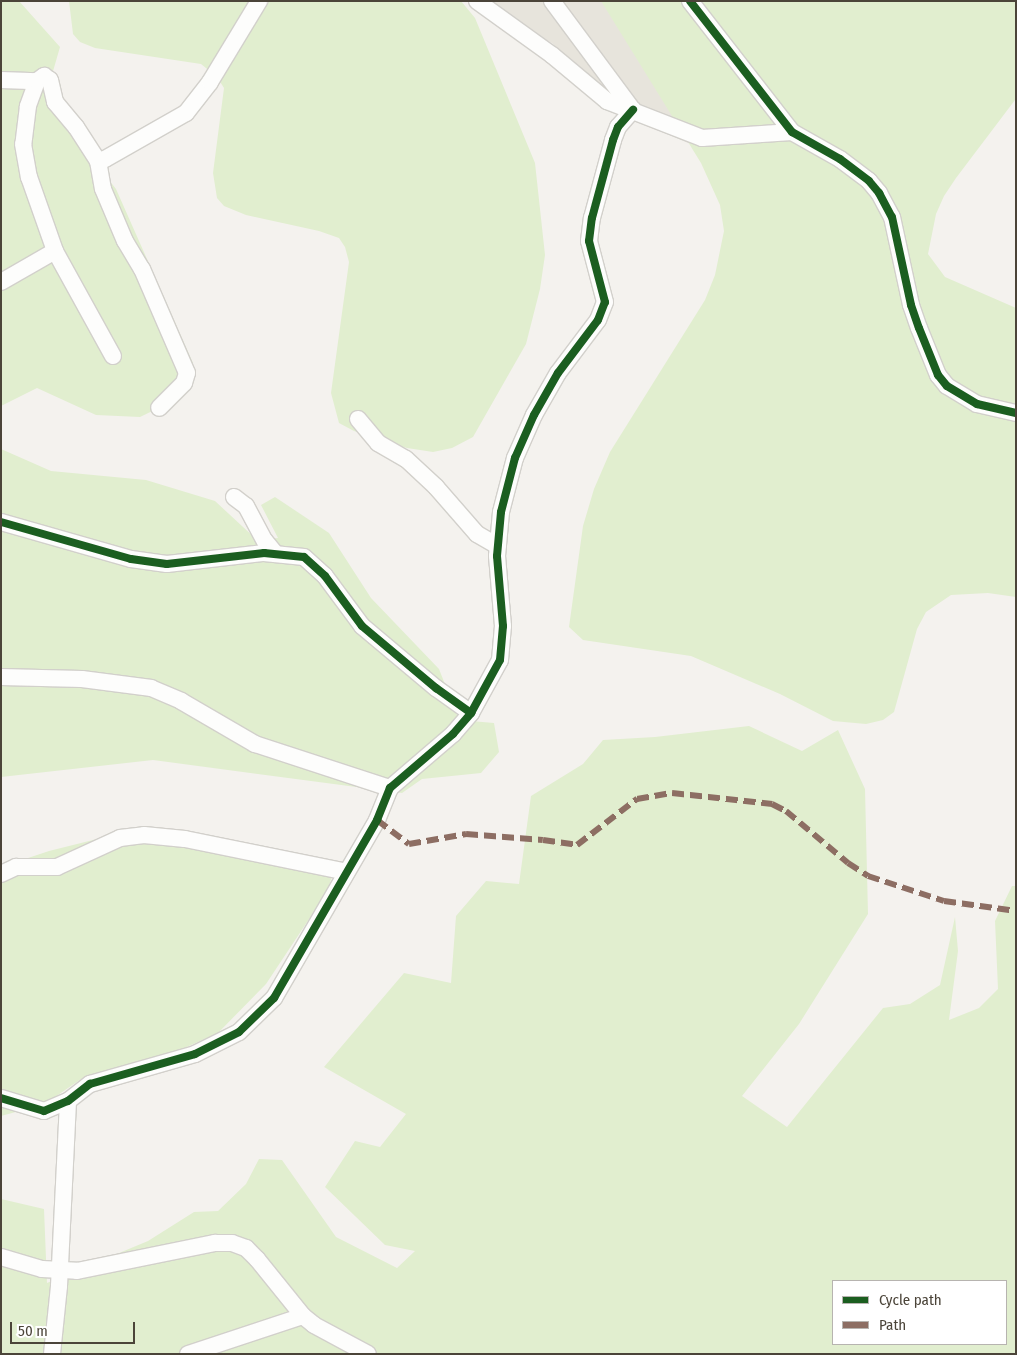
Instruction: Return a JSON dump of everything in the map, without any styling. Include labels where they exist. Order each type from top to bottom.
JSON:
[{"type":"street","points":[[98,161],[186,113],[210,82],[259,1]]},
{"type":"street","points":[[477,1],[552,55],[607,101],[702,138],[792,132]]},
{"type":"street","points":[[552,1],[633,110]]},
{"type":"street","points":[[690,1],[792,132],[840,159],[869,181],[886,204],[892,217],[911,305],[936,368],[948,386],[977,404],[1016,413]]},
{"type":"street","points":[[113,356],[55,251],[29,177],[23,144],[28,106],[37,81],[44,76],[50,80],[55,102],[76,128],[98,161],[107,197],[125,241],[142,269],[186,373],[184,383],[159,408]]},
{"type":"street","points":[[1,80],[37,81]]},
{"type":"street","points":[[1,1098],[44,1111],[68,1101],[90,1084],[195,1054],[239,1032],[274,998],[377,820],[390,788],[453,734],[472,713],[488,686],[500,660],[503,626],[498,546],[501,512],[515,458],[534,415],[553,382],[598,320],[605,302],[590,241],[592,218],[618,126],[633,110]]},
{"type":"street","points":[[1,282],[55,251]]},
{"type":"street","points":[[358,419],[378,443],[406,459],[436,487],[477,534],[498,546]]},
{"type":"street","points":[[234,497],[246,506],[266,541],[276,554]]},
{"type":"street","points":[[1,522],[132,559],[167,564],[264,553],[304,557],[325,576],[362,626],[436,688],[472,713]]},
{"type":"street","points":[[1,677],[82,679],[151,688],[182,701],[255,744],[390,788]]},
{"type":"street","points":[[1,874],[16,867],[57,867],[120,838],[144,834],[185,839],[347,872]]},
{"type":"street","points":[[52,1354],[60,1271],[68,1101]]},
{"type":"street","points":[[1,1257],[42,1269],[77,1271],[215,1243],[232,1243],[246,1248],[258,1259],[303,1316],[368,1354]]},
{"type":"street","points":[[188,1354],[303,1316]]},
{"type":"shaded area","points":[[481,1],[714,1],[695,146],[651,127],[614,100],[552,43],[490,10]]},
{"type":"green space","points":[[1,1],[19,1],[60,47],[45,99],[116,189],[193,363],[173,401],[140,417],[96,415],[37,388],[1,406]]},
{"type":"green space","points":[[69,1],[461,1],[475,18],[535,163],[545,255],[540,289],[526,344],[473,437],[452,448],[433,452],[407,448],[354,431],[339,423],[331,393],[349,262],[345,247],[339,238],[319,231],[246,215],[224,206],[217,198],[213,173],[224,88],[217,77],[201,64],[95,48],[80,42],[73,34]]},
{"type":"green space","points":[[601,1],[1016,1],[1015,100],[944,196],[936,214],[928,254],[945,277],[1016,308],[1016,597],[988,593],[951,595],[926,612],[917,629],[894,712],[883,720],[866,724],[833,721],[780,694],[691,656],[583,640],[569,627],[583,526],[594,489],[610,452],[705,300],[715,275],[724,231],[720,205],[701,163]]},
{"type":"green space","points":[[1,449],[51,471],[146,480],[215,501],[257,540],[278,538],[261,505],[275,497],[329,533],[371,598],[439,669],[459,720],[494,723],[499,752],[481,773],[422,779],[402,793],[153,760],[1,777]]},
{"type":"green space","points":[[749,726],[802,751],[838,730],[865,789],[868,914],[799,1024],[742,1096],[787,1127],[883,1008],[910,1004],[940,985],[955,917],[958,951],[949,1020],[979,1008],[998,989],[995,921],[1012,886],[1016,886],[1016,1354],[1,1354],[1,1199],[44,1209],[47,1283],[148,1241],[194,1212],[218,1211],[246,1184],[259,1159],[282,1160],[336,1237],[397,1268],[415,1251],[385,1245],[325,1187],[355,1141],[380,1147],[406,1114],[324,1067],[404,973],[451,983],[456,916],[486,881],[519,884],[531,796],[583,764],[603,740],[655,737]]},
{"type":"green space","points":[[141,828],[335,867],[327,892],[266,984],[218,1033],[153,1062],[81,1079],[45,1104],[1,1116],[1,867],[49,851]]},
{"type":"marked path","points":[[377,820],[409,844],[466,834],[543,840],[577,845],[637,799],[672,793],[772,804],[786,811],[848,863],[868,876],[944,901],[1016,911]]},
{"type":"cycle path","points":[[690,1],[792,132],[840,159],[869,181],[879,193],[892,217],[911,305],[938,375],[947,386],[977,404],[1016,413]]},
{"type":"cycle path","points":[[1,1098],[44,1111],[68,1101],[90,1084],[195,1054],[239,1032],[274,998],[377,820],[390,788],[453,734],[471,713],[500,660],[503,626],[497,556],[501,512],[515,458],[534,415],[558,373],[598,320],[605,302],[589,241],[592,218],[613,140],[618,127],[633,110]]},
{"type":"cycle path","points":[[1,522],[131,559],[167,564],[264,553],[304,557],[325,576],[362,626],[436,688],[471,713]]}]
